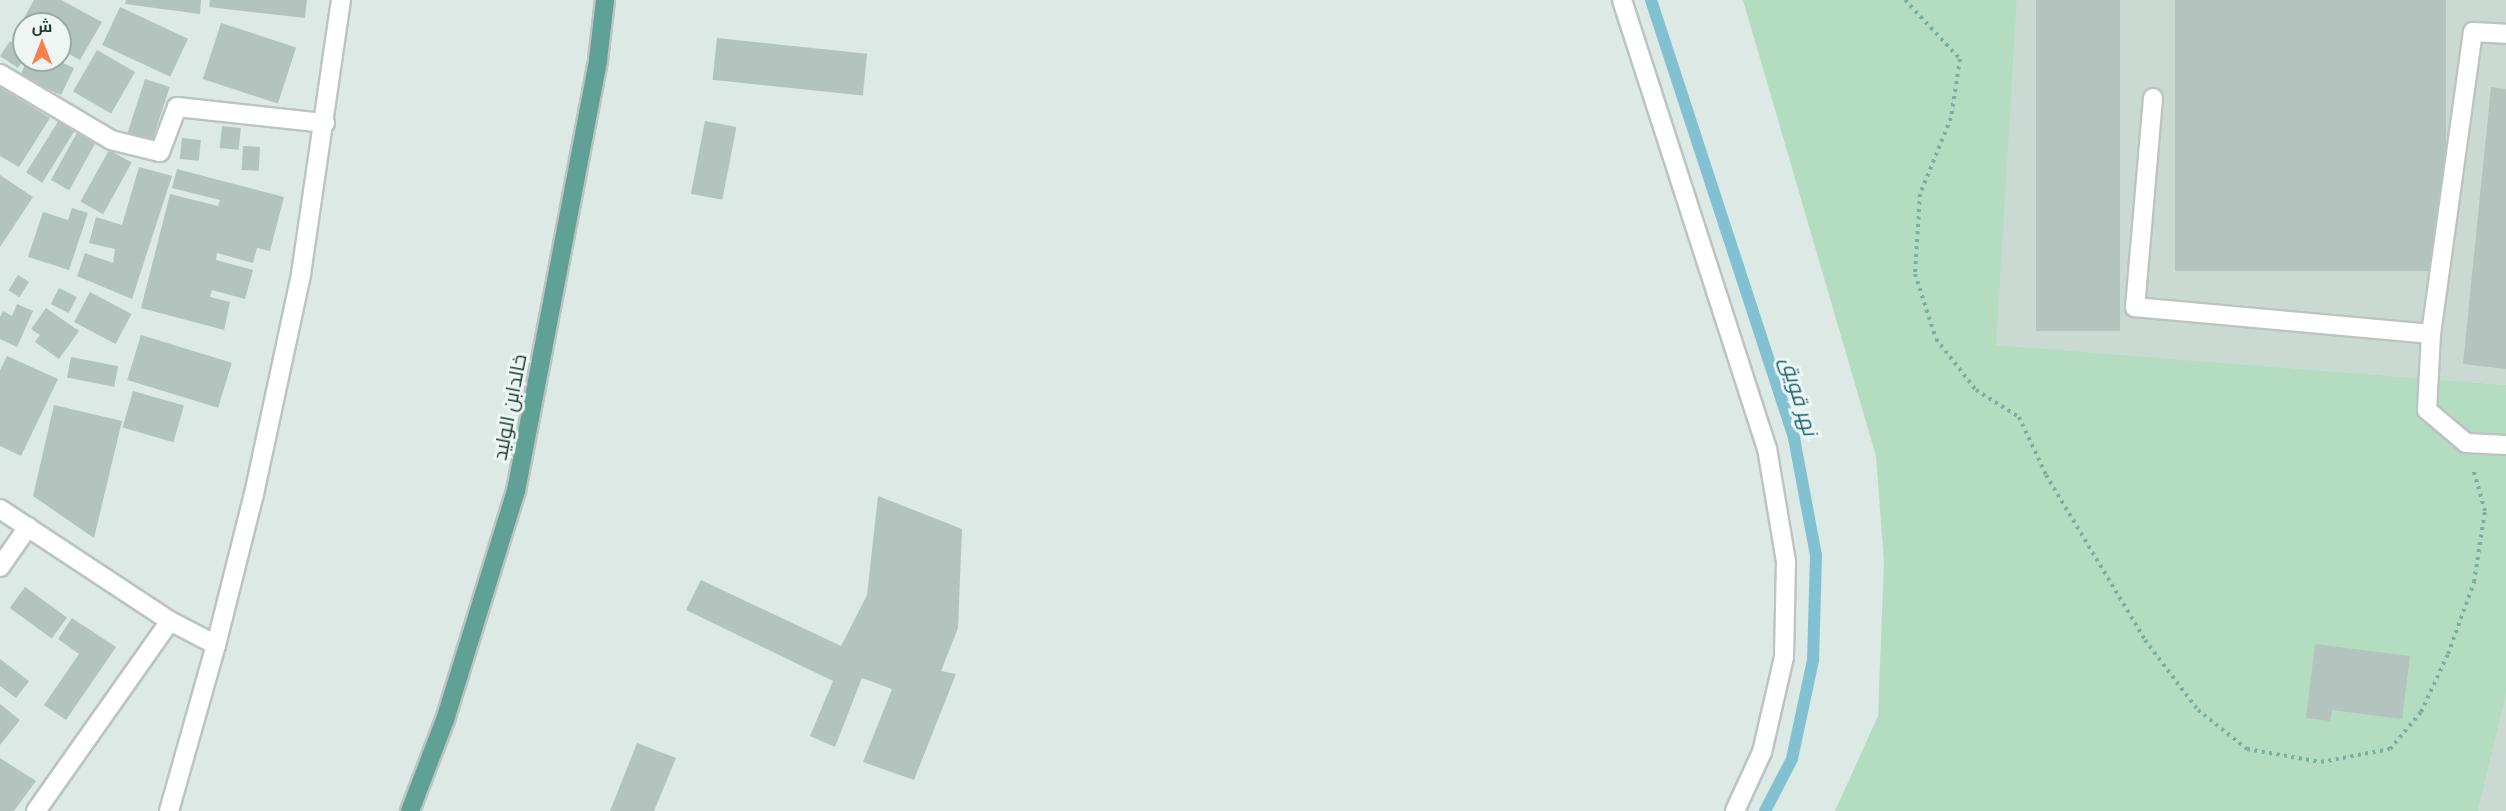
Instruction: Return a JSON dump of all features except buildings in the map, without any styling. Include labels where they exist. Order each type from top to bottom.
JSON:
[{"type":"main road","name":"خالدابن الوليد","points":[[410,811],[445,720],[516,491],[598,60],[605,0]]},
{"type":"street","points":[[169,811],[216,645],[254,494],[301,274],[325,123],[341,0]]},
{"type":"street","points":[[1622,0],[1767,448],[1786,561],[1784,657],[1762,752],[1735,811]]},
{"type":"street","points":[[2506,34],[2473,32],[2430,334],[2427,410],[2466,443],[2506,445]]},
{"type":"street","points":[[0,74],[111,140],[160,152],[177,107],[325,123]]},
{"type":"street","points":[[2153,99],[2135,307],[2430,334]]},
{"type":"street","points":[[0,509],[170,621],[216,645]]},
{"type":"street","points":[[0,567],[28,527]]},
{"type":"street","points":[[36,811],[170,621]]},
{"type":"path","points":[[1905,0],[1960,59],[1951,117],[1920,194],[1915,274],[1936,339],[1976,390],[2019,417],[2046,475],[2145,640],[2198,710],[2247,749],[2321,762],[2390,749],[2421,712],[2448,654],[2474,582],[2485,511],[2466,443]]},
{"type":"shaded area","points":[[2017,0],[2506,0],[2506,385],[1995,345]]},
{"type":"shaded area","points":[[2506,695],[2506,811],[2478,811]]},
{"type":"green space","points":[[1743,0],[2017,0],[1996,345],[2506,385],[2506,695],[2478,811],[1835,811],[1878,716],[1884,562],[1876,456]]},
{"type":"waterway","name":"نهر قويق","points":[[1651,0],[1794,438],[1816,555],[1813,660],[1792,759],[1765,811]]}]
